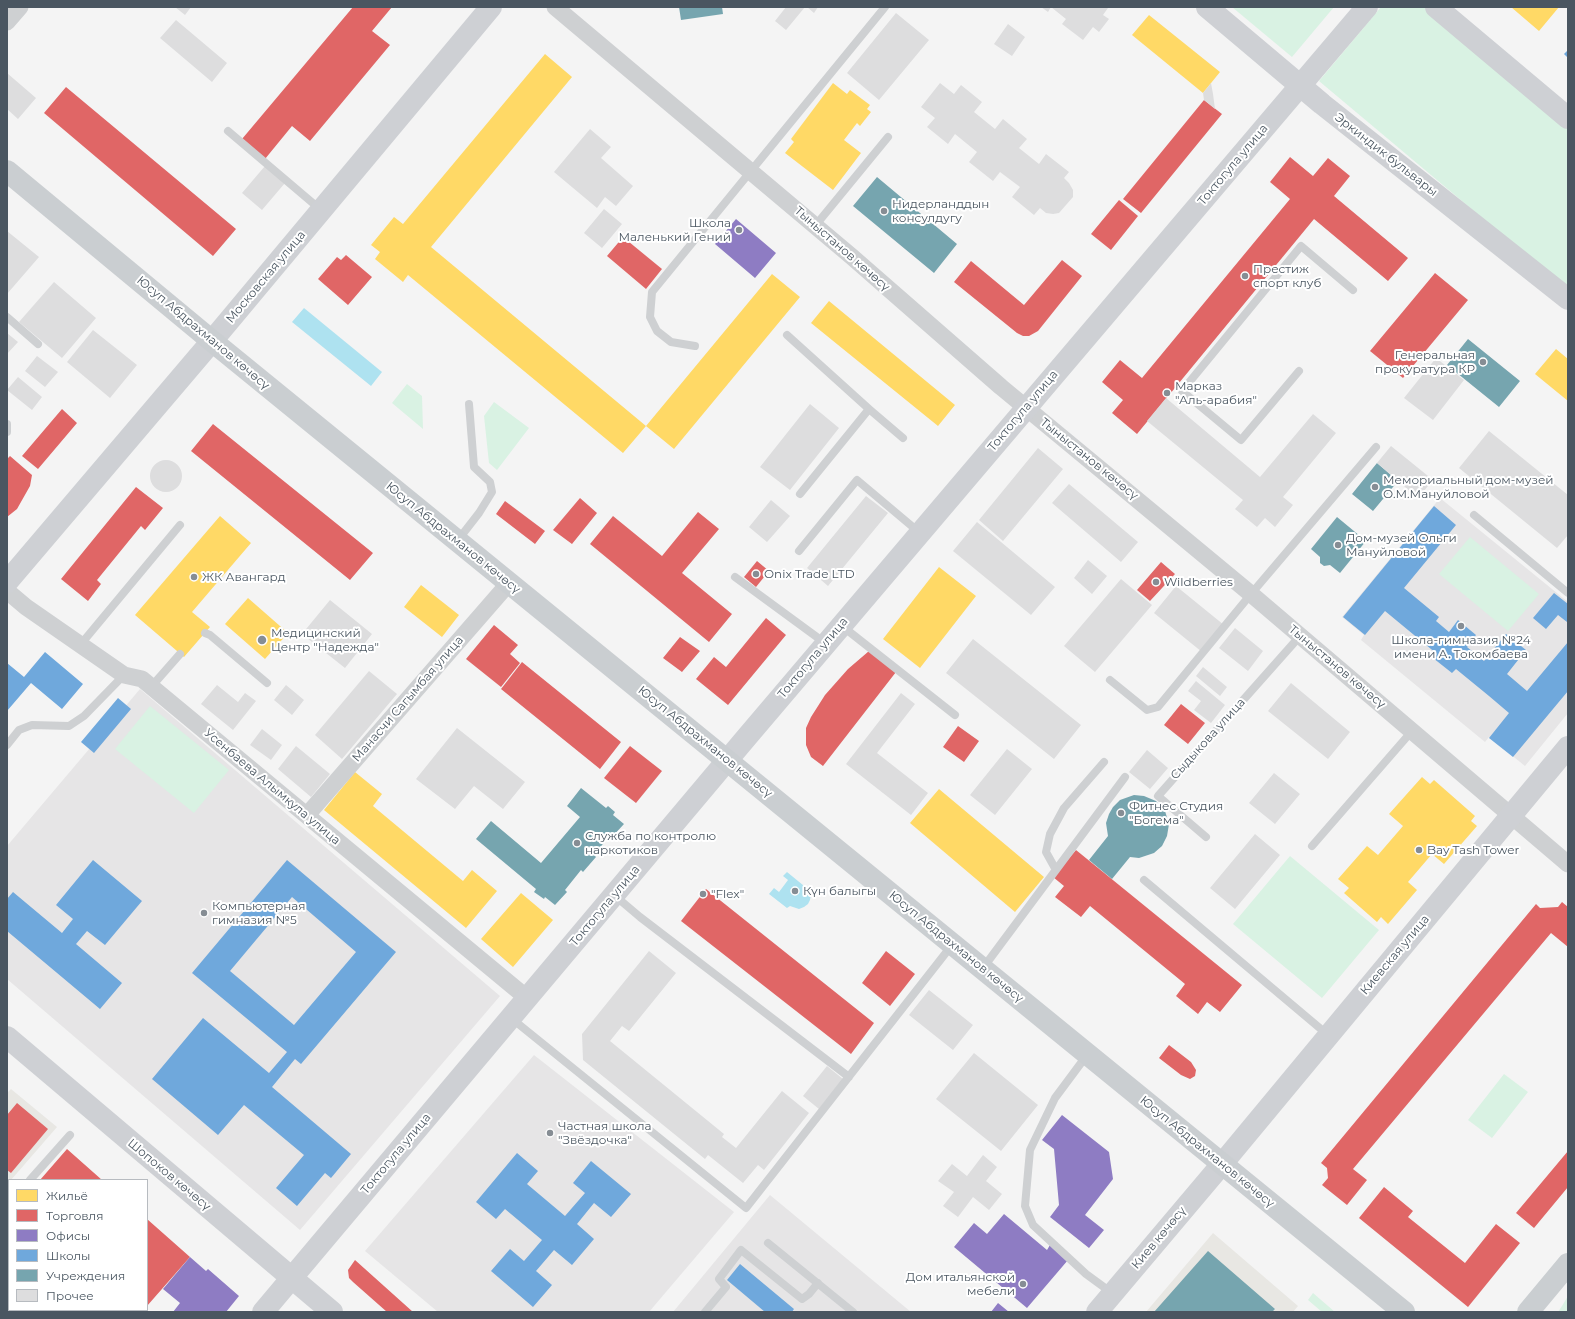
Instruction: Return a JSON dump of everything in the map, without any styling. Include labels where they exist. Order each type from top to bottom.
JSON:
[{"type":"main road","name":"Московская улица","points":[[7,582],[212,342],[491,7]]},
{"type":"main road","name":"Эркиндик бульвары","points":[[1207,7],[1299,85],[1568,299]]},
{"type":"main road","name":"Токтогула улица","points":[[263,1312],[841,625],[1226,174],[1299,85],[1367,7]]},
{"type":"main road","points":[[1436,7],[1568,118]]},
{"type":"main road","name":"Юсуп Абдрахманов көчөсү","points":[[7,171],[212,342],[1404,1312]]},
{"type":"main road","name":"Киевская улица","points":[[1222,1164],[1568,747]]},
{"type":"main road","name":"Шопоков көчөсү","points":[[7,1037],[332,1312]]},
{"type":"main road","name":"Киев көчөсү","points":[[1097,1312],[1222,1164]]},
{"type":"main road","points":[[1528,1312],[1568,1264]]},
{"type":"street","points":[[7,22],[20,7]]},
{"type":"street","name":"Тыныстанов көчөсү","points":[[555,7],[751,171],[1026,407],[1251,594],[1568,864]]},
{"type":"street","name":"Манасчи Сагымбая улица","points":[[307,815],[509,583]]},
{"type":"street","name":"Усенбаева Алымкула улица","points":[[7,591],[26,607],[124,674],[142,679],[527,998]]},
{"type":"lane","points":[[695,346],[671,342],[657,331],[650,317],[652,292],[885,7]]},
{"type":"lane","points":[[228,131],[321,210]]},
{"type":"lane","points":[[815,226],[888,137]]},
{"type":"lane","points":[[1299,370],[1241,440],[1182,391],[1301,246],[1353,290]]},
{"type":"lane","points":[[7,317],[38,344]]},
{"type":"lane","points":[[787,335],[869,409],[904,438]]},
{"type":"lane","points":[[457,541],[479,513],[492,492],[490,482],[474,467],[469,404]]},
{"type":"lane","points":[[800,494],[869,409]]},
{"type":"lane","points":[[7,424],[7,432]]},
{"type":"lane","points":[[1110,680],[1147,710],[1158,707],[1251,594],[1376,448]]},
{"type":"lane","points":[[799,552],[857,480],[920,532]]},
{"type":"lane","points":[[1474,515],[1568,593]]},
{"type":"lane","points":[[81,644],[180,526]]},
{"type":"lane","points":[[735,577],[825,644]]},
{"type":"lane","points":[[841,625],[955,715]]},
{"type":"lane","points":[[205,634],[210,635],[266,683]]},
{"type":"lane","name":"Сыдыкова улица","points":[[1206,837],[1158,796],[1300,636]]},
{"type":"lane","points":[[152,687],[180,654]]},
{"type":"lane","points":[[7,745],[19,730],[32,725],[69,726],[84,716],[124,674]]},
{"type":"lane","points":[[1312,846],[1412,731]]},
{"type":"lane","points":[[1056,870],[1046,852],[1050,834],[1064,808],[1104,762]]},
{"type":"lane","points":[[983,969],[1125,777]]},
{"type":"lane","points":[[1144,880],[1328,1036]]},
{"type":"lane","points":[[614,895],[640,917],[849,1076]]},
{"type":"lane","points":[[510,1018],[746,1208],[953,944]]},
{"type":"lane","points":[[1088,1054],[1055,1098],[1030,1150],[1025,1206],[1033,1225],[1086,1274],[1112,1293]]},
{"type":"lane","points":[[31,1179],[70,1135]]},
{"type":"lane","points":[[768,1243],[854,1312]]},
{"type":"lane","points":[[705,1312],[726,1286],[719,1279],[741,1250],[802,1299],[809,1294],[818,1283]]},
{"type":"shaded area","name":"Школа-гимназия №24 имени А. Токомбаева","points":[[1440,498],[1568,602],[1568,713],[1525,766],[1489,737],[1485,742],[1361,640],[1364,635],[1342,617]]},
{"type":"shaded area","name":"Компьютерная гимназия №5","points":[[140,689],[500,996],[300,1230],[7,979],[7,846]]},
{"type":"shaded area","name":"Частная школа \"Звёздочка\"","points":[[534,1055],[734,1212],[649,1312],[438,1312],[365,1251]]},
{"type":"shaded area","points":[[11,1089],[57,1127],[12,1179],[8,1179],[7,1185],[7,1093]]},
{"type":"shaded area","points":[[770,1195],[911,1312],[673,1312]]},
{"type":"shaded area","points":[[1213,1233],[1298,1306],[1293,1312],[1146,1312]]},
{"type":"shaded area","points":[[7,1273],[8,1311],[51,1312],[7,1312]]},
{"type":"green space","points":[[1232,7],[1334,7],[1292,57]]},
{"type":"green space","points":[[1381,7],[1424,7],[1568,128],[1568,290],[1319,81]]},
{"type":"green space","points":[[407,384],[422,396],[423,429],[392,403]]},
{"type":"green space","points":[[494,402],[529,428],[497,470],[489,463],[484,416]]},
{"type":"green space","points":[[1470,537],[1539,594],[1508,631],[1439,574]]},
{"type":"green space","points":[[150,706],[229,770],[194,813],[115,749]]},
{"type":"green space","points":[[1290,856],[1379,930],[1322,998],[1233,924]]},
{"type":"green space","points":[[1504,1074],[1528,1092],[1492,1138],[1468,1120]]},
{"type":"green space","points":[[1313,1293],[1335,1312],[1322,1312],[1308,1300]]},
{"type":"green space","points":[[1568,1296],[1568,1312],[1558,1312],[1562,1306]]},
{"type":"water","points":[[304,308],[382,372],[371,386],[292,322]]},
{"type":"water","name":"Күн балыгы","points":[[787,872],[809,890],[811,894],[808,904],[804,907],[799,909],[790,906],[787,908],[769,894],[774,888],[779,892],[788,880],[783,876]]},
{"type":"building: Жильё","points":[[1511,7],[1559,7],[1539,31]]},
{"type":"building: Жильё","points":[[1149,15],[1220,72],[1203,93],[1132,35]]},
{"type":"building: Жильё","points":[[545,54],[572,77],[431,247],[646,426],[623,453],[408,275],[403,282],[375,259],[380,252],[371,245],[394,217],[403,224]]},
{"type":"building: Жильё","points":[[833,83],[847,94],[850,90],[870,105],[867,109],[871,112],[860,126],[857,123],[844,140],[861,153],[833,190],[785,153],[794,142],[791,139]]},
{"type":"building: Жильё","points":[[772,274],[800,297],[674,449],[646,426]]},
{"type":"building: Жильё","points":[[829,301],[955,405],[938,426],[811,323]]},
{"type":"building: Жильё","points":[[1556,349],[1568,359],[1568,401],[1535,374]]},
{"type":"building: Жильё","name":"ЖК Авангард","points":[[220,516],[251,543],[192,612],[210,627],[184,657],[135,615]]},
{"type":"building: Жильё","points":[[939,567],[976,596],[920,668],[883,639]]},
{"type":"building: Жильё","points":[[421,585],[459,615],[442,637],[404,607]]},
{"type":"building: Жильё","points":[[248,598],[288,633],[265,659],[225,624]]},
{"type":"building: Жильё","points":[[355,772],[382,794],[373,806],[463,881],[472,870],[497,891],[466,928],[324,810]]},
{"type":"building: Жильё","name":"Bay Tash Tower","points":[[1422,777],[1430,784],[1434,780],[1475,816],[1471,821],[1477,826],[1444,864],[1432,854],[1408,882],[1417,890],[1388,924],[1381,917],[1377,922],[1344,893],[1349,888],[1338,879],[1367,846],[1378,855],[1403,826],[1389,814]]},
{"type":"building: Жильё","points":[[939,789],[1044,877],[1015,912],[910,823]]},
{"type":"building: Жильё","points":[[521,893],[553,920],[513,967],[481,939]]},
{"type":"building: Торговля","points":[[353,7],[392,7],[372,31],[390,45],[310,141],[292,126],[265,159],[242,139]]},
{"type":"building: Торговля","points":[[66,87],[236,229],[213,256],[44,113]]},
{"type":"building: Торговля","points":[[1204,100],[1222,114],[1141,213],[1123,199]]},
{"type":"building: Торговля","points":[[1290,157],[1313,176],[1328,158],[1350,176],[1334,196],[1408,258],[1388,281],[1314,219],[1137,434],[1112,413],[1123,400],[1102,382],[1120,360],[1142,378],[1290,199],[1270,182]]},
{"type":"building: Торговля","points":[[1119,200],[1138,216],[1111,250],[1091,234]]},
{"type":"building: Торговля","points":[[623,237],[662,269],[646,289],[607,256]]},
{"type":"building: Торговля","points":[[346,255],[372,277],[348,305],[318,279],[337,257],[341,260]]},
{"type":"building: Торговля","points":[[1062,260],[1082,276],[1038,331],[1029,336],[1023,336],[1017,333],[954,282],[971,261],[1024,305]]},
{"type":"building: Торговля","points":[[1435,273],[1468,300],[1403,378],[1370,351]]},
{"type":"building: Торговля","points":[[62,409],[77,423],[38,469],[22,456]]},
{"type":"building: Торговля","points":[[213,424],[373,553],[350,580],[191,451]]},
{"type":"building: Торговля","points":[[10,456],[32,475],[30,486],[17,509],[7,517],[7,459]]},
{"type":"building: Торговля","points":[[136,487],[163,508],[145,530],[141,526],[97,580],[101,584],[88,601],[61,579]]},
{"type":"building: Торговля","points":[[580,498],[597,513],[572,544],[553,530]]},
{"type":"building: Торговля","points":[[505,501],[545,531],[535,544],[496,514]]},
{"type":"building: Торговля","points":[[698,512],[719,529],[682,573],[732,614],[709,642],[590,544],[613,516],[662,556]]},
{"type":"building: Торговля","name":"Onix Trade LTD","points":[[757,561],[769,571],[756,587],[744,577]]},
{"type":"building: Торговля","name":"Wildberries","points":[[1161,562],[1175,574],[1150,601],[1137,590]]},
{"type":"building: Торговля","points":[[766,618],[786,635],[728,705],[696,679],[714,657],[726,667]]},
{"type":"building: Торговля","points":[[494,625],[518,645],[510,654],[520,663],[501,687],[466,659]]},
{"type":"building: Торговля","points":[[680,637],[700,651],[682,672],[663,658]]},
{"type":"building: Торговля","points":[[869,651],[896,672],[823,766],[811,757],[806,745],[806,728],[825,695],[848,669]]},
{"type":"building: Торговля","points":[[522,662],[621,742],[600,769],[501,689]]},
{"type":"building: Торговля","points":[[1181,704],[1205,723],[1188,744],[1164,725]]},
{"type":"building: Торговля","points":[[958,726],[979,741],[964,762],[943,747]]},
{"type":"building: Торговля","points":[[630,746],[662,771],[636,803],[604,778]]},
{"type":"building: Торговля","points":[[1076,850],[1242,985],[1220,1012],[1207,1002],[1198,1014],[1176,996],[1185,984],[1090,906],[1081,917],[1055,897],[1064,886],[1053,877]]},
{"type":"building: Торговля","points":[[706,889],[874,1023],[851,1054],[681,921]]},
{"type":"building: Торговля","points":[[1562,902],[1568,907],[1568,947],[1551,933],[1353,1169],[1367,1180],[1347,1205],[1322,1185],[1328,1178],[1327,1168],[1321,1163],[1536,904],[1540,908],[1558,907]]},
{"type":"building: Торговля","points":[[886,951],[915,974],[890,1006],[862,983]]},
{"type":"building: Торговля","points":[[1169,1045],[1191,1062],[1196,1070],[1195,1076],[1190,1079],[1181,1075],[1159,1058]]},
{"type":"building: Торговля","points":[[17,1103],[48,1129],[11,1173],[7,1170],[7,1115]]},
{"type":"building: Торговля","points":[[67,1149],[101,1179],[41,1179]]},
{"type":"building: Торговля","points":[[1568,1151],[1568,1187],[1534,1228],[1516,1213]]},
{"type":"building: Торговля","points":[[1384,1187],[1413,1211],[1408,1217],[1465,1263],[1496,1224],[1520,1243],[1468,1307],[1359,1218]]},
{"type":"building: Торговля","points":[[8,1218],[8,1241],[7,1240]]},
{"type":"building: Торговля","points":[[148,1220],[190,1257],[148,1305]]},
{"type":"building: Торговля","points":[[355,1260],[413,1312],[387,1312],[353,1282],[349,1278],[348,1270]]},
{"type":"building: Торговля","points":[[90,1311],[143,1311],[142,1312]]},
{"type":"building: Офисы","points":[[736,219],[776,253],[755,278],[715,244]]},
{"type":"building: Офисы","points":[[1062,1115],[1109,1152],[1113,1179],[1085,1215],[1104,1230],[1089,1248],[1050,1217],[1059,1205],[1054,1149],[1042,1140]]},
{"type":"building: Офисы","name":"Дом итальянской мебели","points":[[1004,1214],[1047,1250],[1050,1245],[1068,1260],[1027,1308],[954,1247],[974,1223],[987,1234]]},
{"type":"building: Офисы","points":[[190,1257],[206,1271],[208,1269],[239,1296],[226,1312],[173,1312],[180,1303],[163,1289]]},
{"type":"building: Офисы","points":[[998,1303],[1009,1312],[991,1312]]},
{"type":"building: Школы","points":[[1568,50],[1568,58],[1564,54]]},
{"type":"building: Школы","points":[[1434,506],[1456,525],[1404,588],[1439,617],[1436,621],[1449,632],[1458,620],[1476,635],[1467,647],[1484,661],[1506,634],[1526,650],[1507,674],[1527,691],[1568,642],[1568,691],[1513,757],[1489,738],[1509,713],[1489,696],[1456,669],[1452,673],[1433,658],[1437,654],[1385,611],[1365,635],[1343,617]]},
{"type":"building: Школы","points":[[1554,593],[1568,604],[1568,621],[1567,622],[1558,615],[1546,629],[1533,618]]},
{"type":"building: Школы","points":[[45,652],[83,684],[62,709],[31,683],[7,711],[7,663],[24,677]]},
{"type":"building: Школы","points":[[118,698],[131,709],[94,753],[81,742]]},
{"type":"building: Школы","points":[[93,860],[142,901],[105,945],[87,931],[76,944],[122,983],[100,1009],[7,931],[7,899],[13,892],[62,933],[73,919],[56,905]]},
{"type":"building: Школы","points":[[287,860],[396,952],[301,1064],[295,1059],[272,1087],[351,1154],[331,1178],[325,1173],[297,1206],[276,1188],[304,1155],[244,1105],[218,1135],[152,1079],[203,1018],[269,1073],[287,1052],[192,973]],"holes":[[[292,897],[356,952],[294,1025],[230,971]]]},
{"type":"building: Школы","points":[[517,1153],[538,1171],[527,1184],[565,1216],[585,1193],[573,1183],[591,1161],[631,1194],[611,1217],[594,1203],[577,1224],[594,1239],[572,1265],[554,1250],[536,1271],[552,1285],[533,1307],[491,1271],[510,1249],[524,1261],[542,1240],[505,1209],[496,1219],[476,1202]]},
{"type":"building: Школы","points":[[740,1264],[794,1309],[792,1312],[765,1312],[727,1280]]},
{"type":"building: Учреждения","points":[[679,7],[722,7],[723,14],[681,20]]},
{"type":"building: Учреждения","points":[[877,177],[957,244],[934,273],[853,206]]},
{"type":"building: Учреждения","points":[[1468,339],[1520,381],[1499,407],[1447,365]]},
{"type":"building: Учреждения","name":"Мемориальный дом-музей О.М.Мануйловой","points":[[1377,463],[1398,481],[1373,511],[1352,494]]},
{"type":"building: Учреждения","name":"Дом-музей Ольги Мануйловой","points":[[1337,517],[1366,541],[1340,573],[1330,565],[1324,566],[1320,563],[1320,557],[1311,549]]},
{"type":"building: Учреждения","points":[[581,788],[606,808],[608,806],[615,812],[613,815],[624,824],[612,837],[610,835],[594,855],[596,857],[583,872],[581,870],[565,890],[567,892],[555,905],[545,897],[544,899],[534,892],[536,889],[476,839],[491,821],[541,863],[580,817],[567,806]]},
{"type":"building: Учреждения","points":[[1134,795],[1144,796],[1156,801],[1165,811],[1169,824],[1167,836],[1162,846],[1154,853],[1139,858],[1130,857],[1112,879],[1089,860],[1108,836],[1106,823],[1113,807],[1120,800]]},
{"type":"building: Учреждения","points":[[1208,1251],[1275,1309],[1272,1312],[1154,1312]]},
{"type":"building: Прочее","points":[[175,7],[191,7],[185,15]]},
{"type":"building: Прочее","points":[[786,7],[805,7],[786,30],[775,21]]},
{"type":"building: Прочее","points":[[807,7],[818,7],[814,13]]},
{"type":"building: Прочее","points":[[1041,7],[1051,7],[1048,12]]},
{"type":"building: Прочее","points":[[1051,7],[1107,7],[1108,8],[1103,15],[1109,19],[1099,32],[1093,27],[1083,40],[1062,24],[1066,19]]},
{"type":"building: Прочее","points":[[896,13],[929,40],[879,100],[847,73]]},
{"type":"building: Прочее","points":[[176,20],[227,63],[212,82],[160,38]]},
{"type":"building: Прочее","points":[[1008,24],[1025,37],[1012,56],[994,44]]},
{"type":"building: Прочее","points":[[7,73],[36,98],[18,119],[7,109]]},
{"type":"building: Прочее","points":[[940,83],[954,94],[961,85],[982,102],[974,112],[995,129],[1003,119],[1027,139],[1019,148],[1039,164],[1046,154],[1069,172],[1064,178],[1073,190],[1073,197],[1059,213],[1046,213],[1040,208],[1034,215],[1012,197],[1020,187],[1000,172],[993,181],[969,162],[977,152],[955,134],[948,144],[927,127],[935,118],[921,107]]},
{"type":"building: Прочее","points":[[1211,83],[1215,109],[1204,100],[1203,93]]},
{"type":"building: Прочее","points":[[590,129],[611,147],[601,158],[633,186],[616,206],[605,197],[597,208],[554,172]]},
{"type":"building: Прочее","points":[[265,166],[285,183],[262,210],[242,193]]},
{"type":"building: Прочее","points":[[604,209],[622,224],[602,248],[584,233]]},
{"type":"building: Прочее","points":[[7,231],[39,257],[7,294]]},
{"type":"building: Прочее","points":[[54,282],[96,318],[62,358],[19,322]]},
{"type":"building: Прочее","points":[[93,330],[137,365],[110,398],[67,362]]},
{"type":"building: Прочее","points":[[7,333],[18,342],[7,354]]},
{"type":"building: Прочее","points":[[37,356],[58,372],[45,387],[25,371]]},
{"type":"building: Прочее","points":[[1436,358],[1464,380],[1433,420],[1404,398]]},
{"type":"building: Прочее","points":[[18,377],[42,397],[32,410],[7,390]]},
{"type":"building: Прочее","points":[[1166,398],[1260,477],[1313,414],[1336,433],[1283,497],[1293,505],[1275,527],[1265,518],[1257,527],[1235,509],[1243,500],[1147,421]]},
{"type":"building: Прочее","points":[[810,404],[839,428],[790,490],[760,467]]},
{"type":"building: Прочее","points":[[1489,431],[1568,495],[1568,535],[1557,548],[1459,468]]},
{"type":"building: Прочее","points":[[1391,446],[1433,480],[1418,498],[1377,463]]},
{"type":"building: Прочее","points":[[1038,448],[1063,469],[1003,541],[979,520]]},
{"type":"building: Прочее","points":[[166,460],[177,465],[182,476],[177,487],[166,492],[155,487],[150,476],[155,465]]},
{"type":"building: Прочее","points":[[1069,484],[1138,542],[1121,562],[1052,503]]},
{"type":"building: Прочее","points":[[866,496],[888,513],[828,586],[807,568]]},
{"type":"building: Прочее","points":[[771,500],[790,516],[767,542],[749,527]]},
{"type":"building: Прочее","points":[[977,522],[1055,587],[1031,615],[953,551]]},
{"type":"building: Прочее","points":[[1088,560],[1107,576],[1092,594],[1074,578]]},
{"type":"building: Прочее","points":[[1121,579],[1152,605],[1095,672],[1064,646]]},
{"type":"building: Прочее","points":[[1176,586],[1224,625],[1202,652],[1154,613]]},
{"type":"building: Прочее","points":[[330,600],[372,634],[345,668],[302,634]]},
{"type":"building: Прочее","points":[[1235,628],[1263,651],[1248,671],[1219,648]]},
{"type":"building: Прочее","points":[[973,639],[1081,725],[1054,759],[946,673]]},
{"type":"building: Прочее","points":[[1203,667],[1227,687],[1220,696],[1196,676]]},
{"type":"building: Прочее","points":[[369,671],[397,694],[342,759],[315,735]]},
{"type":"building: Прочее","points":[[1196,681],[1225,705],[1211,723],[1194,710],[1201,701],[1188,691]]},
{"type":"building: Прочее","points":[[1291,683],[1350,732],[1328,759],[1268,711]]},
{"type":"building: Прочее","points":[[217,685],[238,702],[245,693],[256,701],[233,730],[201,704]]},
{"type":"building: Прочее","points":[[286,685],[304,700],[292,715],[274,700]]},
{"type":"building: Прочее","points":[[901,693],[915,704],[877,753],[928,793],[911,815],[846,764]]},
{"type":"building: Прочее","points":[[457,728],[525,782],[503,809],[474,786],[455,809],[416,779]]},
{"type":"building: Прочее","points":[[262,729],[282,745],[271,760],[250,745]]},
{"type":"building: Прочее","points":[[296,746],[330,774],[311,797],[278,769]]},
{"type":"building: Прочее","points":[[1007,749],[1032,769],[995,815],[970,795]]},
{"type":"building: Прочее","points":[[1147,750],[1168,768],[1150,789],[1129,772]]},
{"type":"building: Прочее","points":[[1274,773],[1300,794],[1275,824],[1249,803]]},
{"type":"building: Прочее","points":[[1255,834],[1280,855],[1235,909],[1210,888]]},
{"type":"building: Прочее","points":[[649,951],[676,973],[629,1031],[622,1026],[610,1041],[724,1134],[722,1137],[736,1148],[782,1091],[809,1113],[764,1170],[758,1165],[743,1183],[708,1155],[705,1159],[583,1060],[582,1034]]},
{"type":"building: Прочее","points":[[929,990],[973,1025],[953,1050],[909,1015]]},
{"type":"building: Прочее","points":[[974,1053],[1038,1105],[1001,1151],[936,1099]]},
{"type":"building: Прочее","points":[[827,1066],[843,1079],[819,1109],[803,1096]]},
{"type":"building: Прочее","points":[[983,1155],[997,1167],[986,1181],[1002,1194],[989,1210],[973,1197],[958,1217],[943,1206],[954,1192],[938,1181],[952,1164],[967,1176]]},
{"type":"place","name":"Нидерланддын консулдугу","points":[[884,211]]},
{"type":"place","name":"Школа Маленький Гений","points":[[739,230]]},
{"type":"place","name":"Престиж спорт клуб","points":[[1245,276]]},
{"type":"place","name":"Генеральная прокуратура КР","points":[[1483,362]]},
{"type":"place","name":"Марказ \"Аль-арабия\"","points":[[1167,393]]},
{"type":"place","name":"Мемориальный дом-музей О.М.Мануйловой","points":[[1375,487]]},
{"type":"place","name":"Дом-музей Ольги Мануйловой","points":[[1338,545]]},
{"type":"place","name":"Onix Trade LTD","points":[[756,574]]},
{"type":"place","name":"ЖК Авангард","points":[[194,577]]},
{"type":"place","name":"Wildberries","points":[[1156,582]]},
{"type":"place","name":"Школа-гимназия №24 имени А. Токомбаева","points":[[1461,626]]},
{"type":"place","name":"Медицинский Центр \"Надежда\"","points":[[262,640]]},
{"type":"place","name":"Фитнес Студия \"Богема\"","points":[[1121,813]]},
{"type":"place","name":"Служба по контролю наркотиков","points":[[577,843]]},
{"type":"place","name":"Bay Tash Tower","points":[[1419,850]]},
{"type":"place","name":"Күн балыгы","points":[[795,891]]},
{"type":"place","name":"\"Flex\"","points":[[703,894]]},
{"type":"place","name":"Компьютерная гимназия №5","points":[[204,913]]},
{"type":"place","name":"Частная школа \"Звёздочка\"","points":[[550,1133]]},
{"type":"place","name":"Дом итальянской мебели","points":[[1023,1284]]}]
